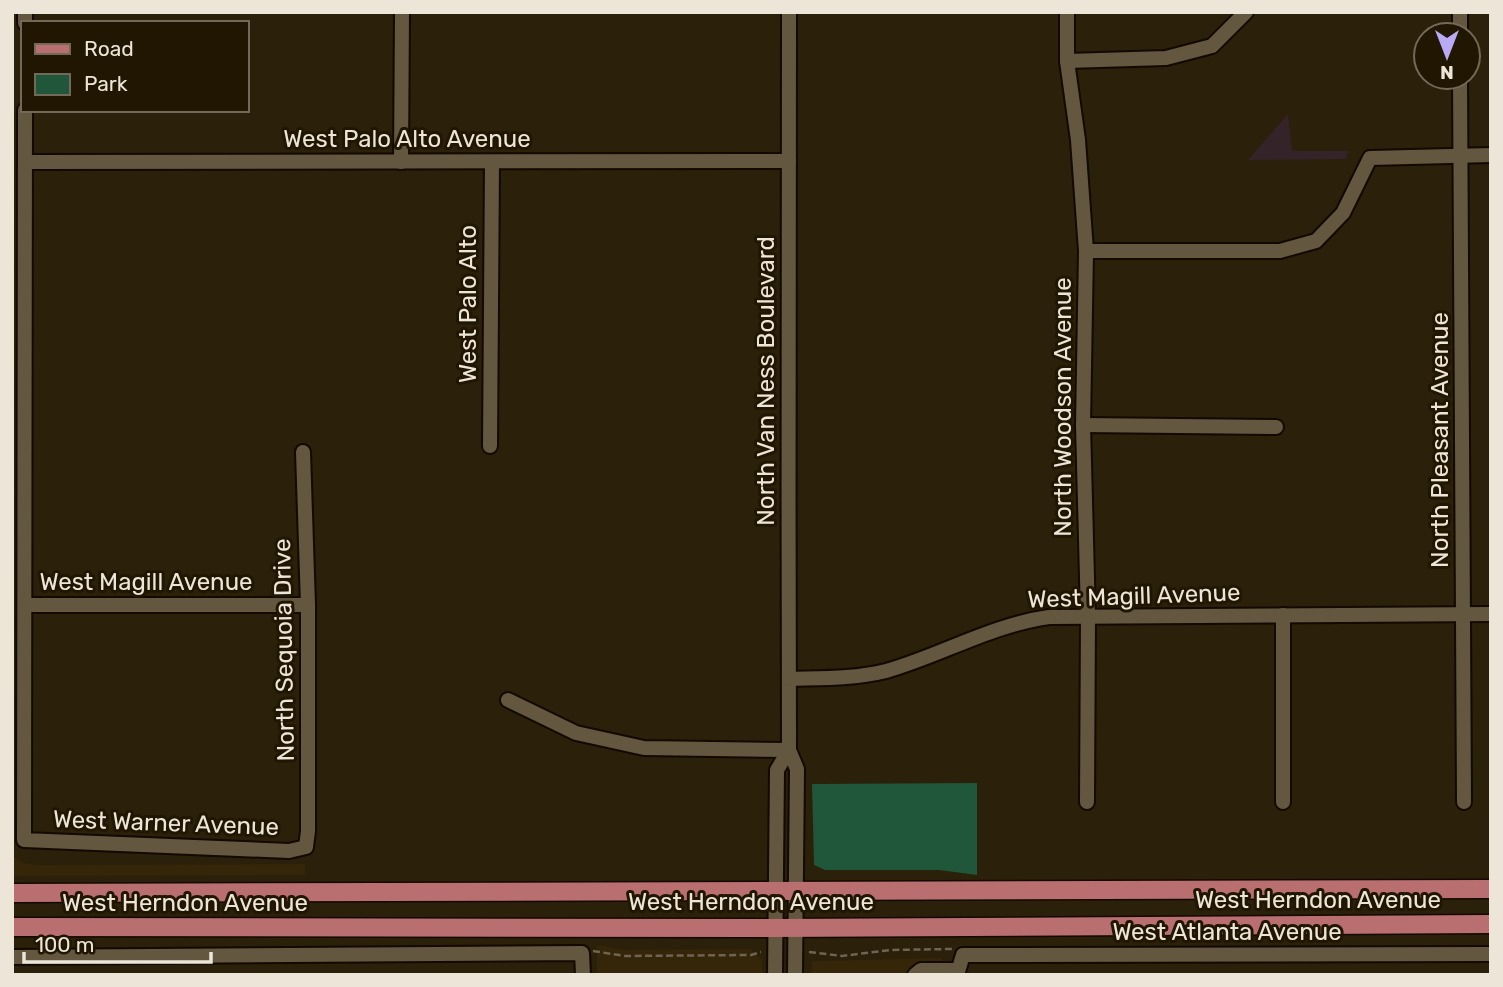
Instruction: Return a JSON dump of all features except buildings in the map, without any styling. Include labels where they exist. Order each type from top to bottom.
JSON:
[{"type":"main road","name":"West Herndon Avenue","points":[[12,893],[1491,889]]},
{"type":"main road","name":"West Herndon Avenue","points":[[12,927],[774,928],[1491,924]]},
{"type":"street","points":[[401,162],[402,12]]},
{"type":"street","name":"North Van Ness Boulevard","points":[[789,12],[789,751],[797,769],[795,975]]},
{"type":"street","name":"North Woodson Avenue","points":[[1067,12],[1067,61],[1078,141],[1086,251],[1083,425],[1088,616],[1087,802]]},
{"type":"street","points":[[1067,61],[1166,58],[1212,46],[1246,12]]},
{"type":"street","name":"North Pleasant Avenue","points":[[1461,91],[1464,802]]},
{"type":"street","points":[[18,733],[26,606],[19,501],[25,112]]},
{"type":"street","points":[[1086,251],[1280,251],[1316,241],[1343,213],[1370,158],[1491,155]]},
{"type":"street","name":"West Palo Alto Avenue","points":[[25,162],[789,161]]},
{"type":"street","name":"West Palo Alto","points":[[490,446],[492,163]]},
{"type":"street","points":[[1083,425],[1276,427]]},
{"type":"street","name":"North Sequoia Drive","points":[[303,452],[308,605],[306,847]]},
{"type":"street","name":"West Magill Avenue","points":[[26,606],[308,605]]},
{"type":"street","name":"West Magill Avenue","points":[[789,679],[863,676],[911,662],[1020,621],[1049,617],[1491,614]]},
{"type":"street","points":[[1283,615],[1283,802]]},
{"type":"street","points":[[509,700],[576,733],[644,748],[789,751]]},
{"type":"street","name":"West Warner Avenue","points":[[18,733],[24,840],[289,851],[306,847]]},
{"type":"street","name":"North Van Ness Boulevard","points":[[775,975],[777,770],[789,751]]},
{"type":"street","points":[[915,975],[921,971],[957,972],[959,952]]},
{"type":"street","name":"West Atlanta Avenue","points":[[959,952],[1491,954]]},
{"type":"street","points":[[12,957],[582,953],[583,975]]},
{"type":"path","points":[[807,951],[842,956],[890,950],[959,952]]},
{"type":"path","points":[[582,953],[590,951],[625,956],[741,956],[761,952]]},
{"type":"shaded area","points":[[1288,114],[1292,151],[1348,151],[1346,159],[1248,160]]},
{"type":"shaded area","points":[[12,855],[21,862],[33,865],[305,864],[305,875],[12,876]]},
{"type":"shaded area","points":[[597,945],[625,950],[751,949],[762,960],[762,975],[597,975]]},
{"type":"shaded area","points":[[942,958],[942,975],[811,975],[812,961]]},
{"type":"green space","points":[[977,783],[977,875],[939,870],[825,870],[814,865],[812,784]]}]
